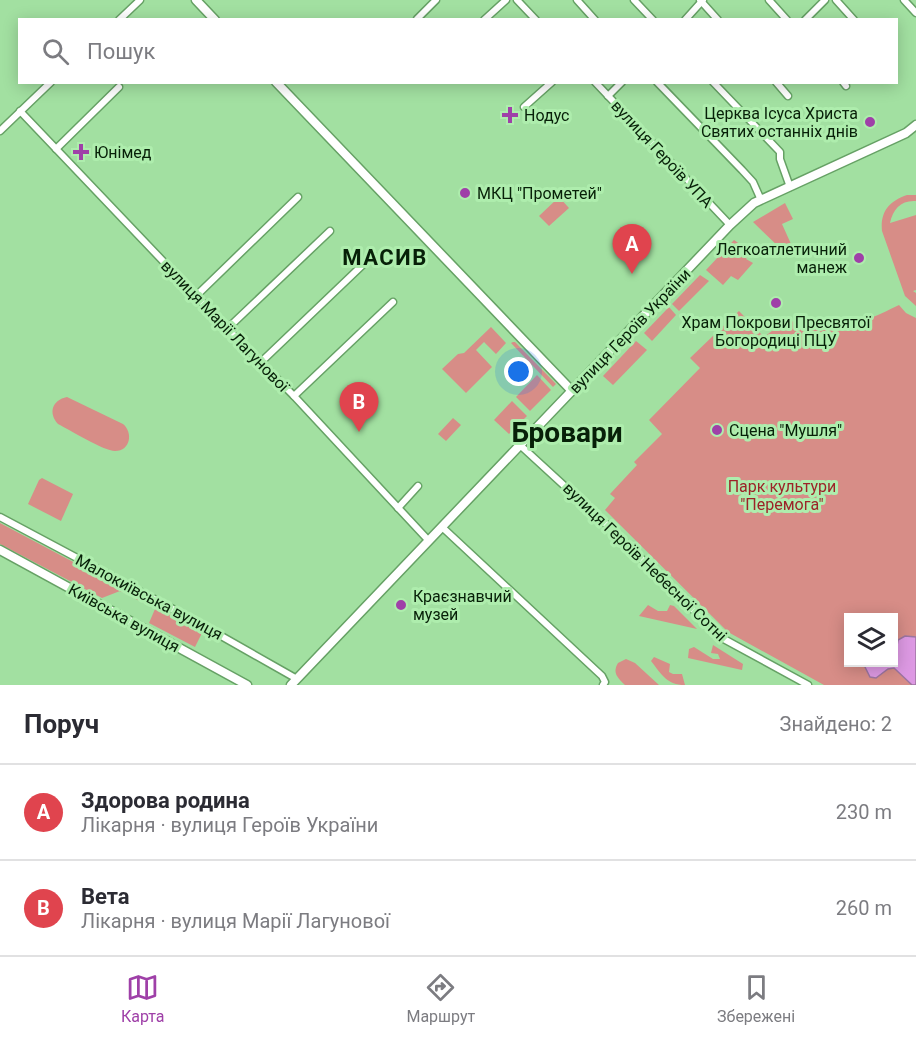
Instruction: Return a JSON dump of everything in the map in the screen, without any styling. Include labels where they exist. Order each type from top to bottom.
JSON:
[{"type":"main road","points":[[196,0],[213,18]]},
{"type":"main road","points":[[278,84],[572,391]]},
{"type":"main road","name":"вулиця Героїв України","points":[[294,682],[730,225],[754,203],[906,133],[916,125]]},
{"type":"main road","name":"вулиця Героїв України","points":[[906,133],[916,132]]},
{"type":"main road","name":"Київська вулиця","points":[[0,550],[247,685]]},
{"type":"street","points":[[121,18],[140,0]]},
{"type":"street","points":[[418,18],[436,0]]},
{"type":"street","points":[[486,18],[506,0]]},
{"type":"street","points":[[517,0],[534,18]]},
{"type":"street","points":[[577,0],[594,18]]},
{"type":"street","points":[[634,0],[650,18]]},
{"type":"street","points":[[687,18],[702,0],[716,18]]},
{"type":"street","points":[[769,0],[785,18]]},
{"type":"street","points":[[807,18],[825,0]]},
{"type":"street","points":[[837,0],[852,18]]},
{"type":"street","points":[[904,0],[916,13]]},
{"type":"street","points":[[0,131],[49,84]]},
{"type":"street","points":[[524,107],[550,84]]},
{"type":"street","name":"вулиця Героїв УПА","points":[[597,84],[730,225]]},
{"type":"street","points":[[608,96],[620,84]]},
{"type":"street","points":[[659,84],[753,182],[761,200]]},
{"type":"street","points":[[715,84],[780,152],[780,159],[790,187]]},
{"type":"street","points":[[778,84],[788,96]]},
{"type":"street","points":[[56,149],[119,87]]},
{"type":"street","name":"вулиця Марії Лагунової","points":[[20,111],[227,329],[294,396],[429,542]]},
{"type":"street","points":[[196,296],[298,196]]},
{"type":"street","points":[[227,329],[330,231]]},
{"type":"street","points":[[260,363],[373,255]]},
{"type":"street","points":[[294,396],[393,302]]},
{"type":"street","name":"вулиця Героїв Небесної Сотні","points":[[521,446],[606,524],[722,638],[808,685]]},
{"type":"street","points":[[399,508],[418,486]]},
{"type":"street","name":"Малокиївська вулиця","points":[[0,517],[195,621],[294,682]]},
{"type":"street","points":[[442,527],[602,676],[605,682],[603,685]]},
{"type":"green space","points":[[907,195],[916,195],[916,201],[898,206],[890,223],[916,215],[916,290],[913,291],[916,293],[916,306],[905,296],[882,231],[884,213],[887,208],[895,200]]},
{"type":"green space","points":[[559,197],[569,208],[549,226],[539,216]]},
{"type":"green space","points":[[785,203],[793,219],[782,224],[791,244],[783,251],[753,222]]},
{"type":"green space","points":[[734,240],[751,252],[746,259],[753,263],[738,280],[731,276],[723,285],[706,270]]},
{"type":"green space","points":[[700,275],[709,281],[679,311],[672,304]]},
{"type":"green space","name":"Парк культури \"Перемога\"","points":[[899,305],[906,313],[916,318],[916,685],[824,685],[728,632],[605,510],[615,498],[610,494],[637,465],[634,462],[662,434],[649,420],[700,368],[690,358],[739,311],[764,337],[785,321],[825,324],[854,322],[873,317]]},
{"type":"green space","points":[[669,307],[676,315],[652,341],[644,333]]},
{"type":"green space","points":[[491,327],[506,343],[496,354],[484,342],[476,350],[492,367],[466,393],[442,369],[458,354],[464,353]]},
{"type":"green space","points":[[636,341],[647,350],[613,385],[603,376]]},
{"type":"green space","points":[[513,342],[556,384],[553,387],[511,343]]},
{"type":"green space","points":[[537,375],[551,390],[530,411],[516,397]]},
{"type":"green space","points":[[67,397],[123,424],[129,436],[127,445],[120,450],[110,450],[58,424],[53,416],[53,408],[58,401]]},
{"type":"green space","points":[[512,401],[527,416],[509,434],[494,420]]},
{"type":"green space","points":[[453,418],[461,425],[446,441],[438,434]]},
{"type":"green space","points":[[42,478],[73,494],[61,521],[28,504]]},
{"type":"green space","points":[[0,523],[203,631],[195,647],[149,623],[155,609],[120,591],[102,598],[0,544]]},
{"type":"green space","points":[[648,605],[658,611],[667,611],[670,605],[674,606],[697,629],[639,616]]},
{"type":"green space","points":[[713,645],[743,664],[742,670],[688,658],[689,649],[694,647],[713,659],[720,659],[718,654],[711,653]]},
{"type":"green space","points":[[654,657],[670,664],[669,672],[682,674],[685,685],[679,685],[665,678],[651,661]]},
{"type":"green space","points":[[626,659],[635,663],[659,685],[625,685],[618,678],[616,670],[618,663]]},
{"type":"shaded area","points":[[905,636],[916,637],[916,685],[912,685],[894,668],[888,669],[876,678],[870,677],[865,667],[898,667],[898,640]]},
{"type":"place","name":"Нодус","points":[[510,115]]},
{"type":"place","name":"Церква Ісуса Христа Святих останніх днів","points":[[870,122]]},
{"type":"place","name":"Юнімед","points":[[81,152]]},
{"type":"place","name":"МКЦ \"Прометей\"","points":[[465,193]]},
{"type":"place","name":"Легкоатлетичний манеж","points":[[859,258]]},
{"type":"place","name":"Здорова родина","points":[[632,274]]},
{"type":"place","name":"Храм Покрови Пресвятої Богородиці ПЦУ","points":[[776,303]]},
{"type":"place","name":"Сцена \"Мушля\"","points":[[717,430]]},
{"type":"place","name":"Вета","points":[[359,432]]},
{"type":"place","name":"Краєзнавчий музей","points":[[401,605]]},
{"type":"district","name":"МАСИВ","points":[[385,257]]},
{"type":"district","name":"Бровари","points":[[567,432]]}]
